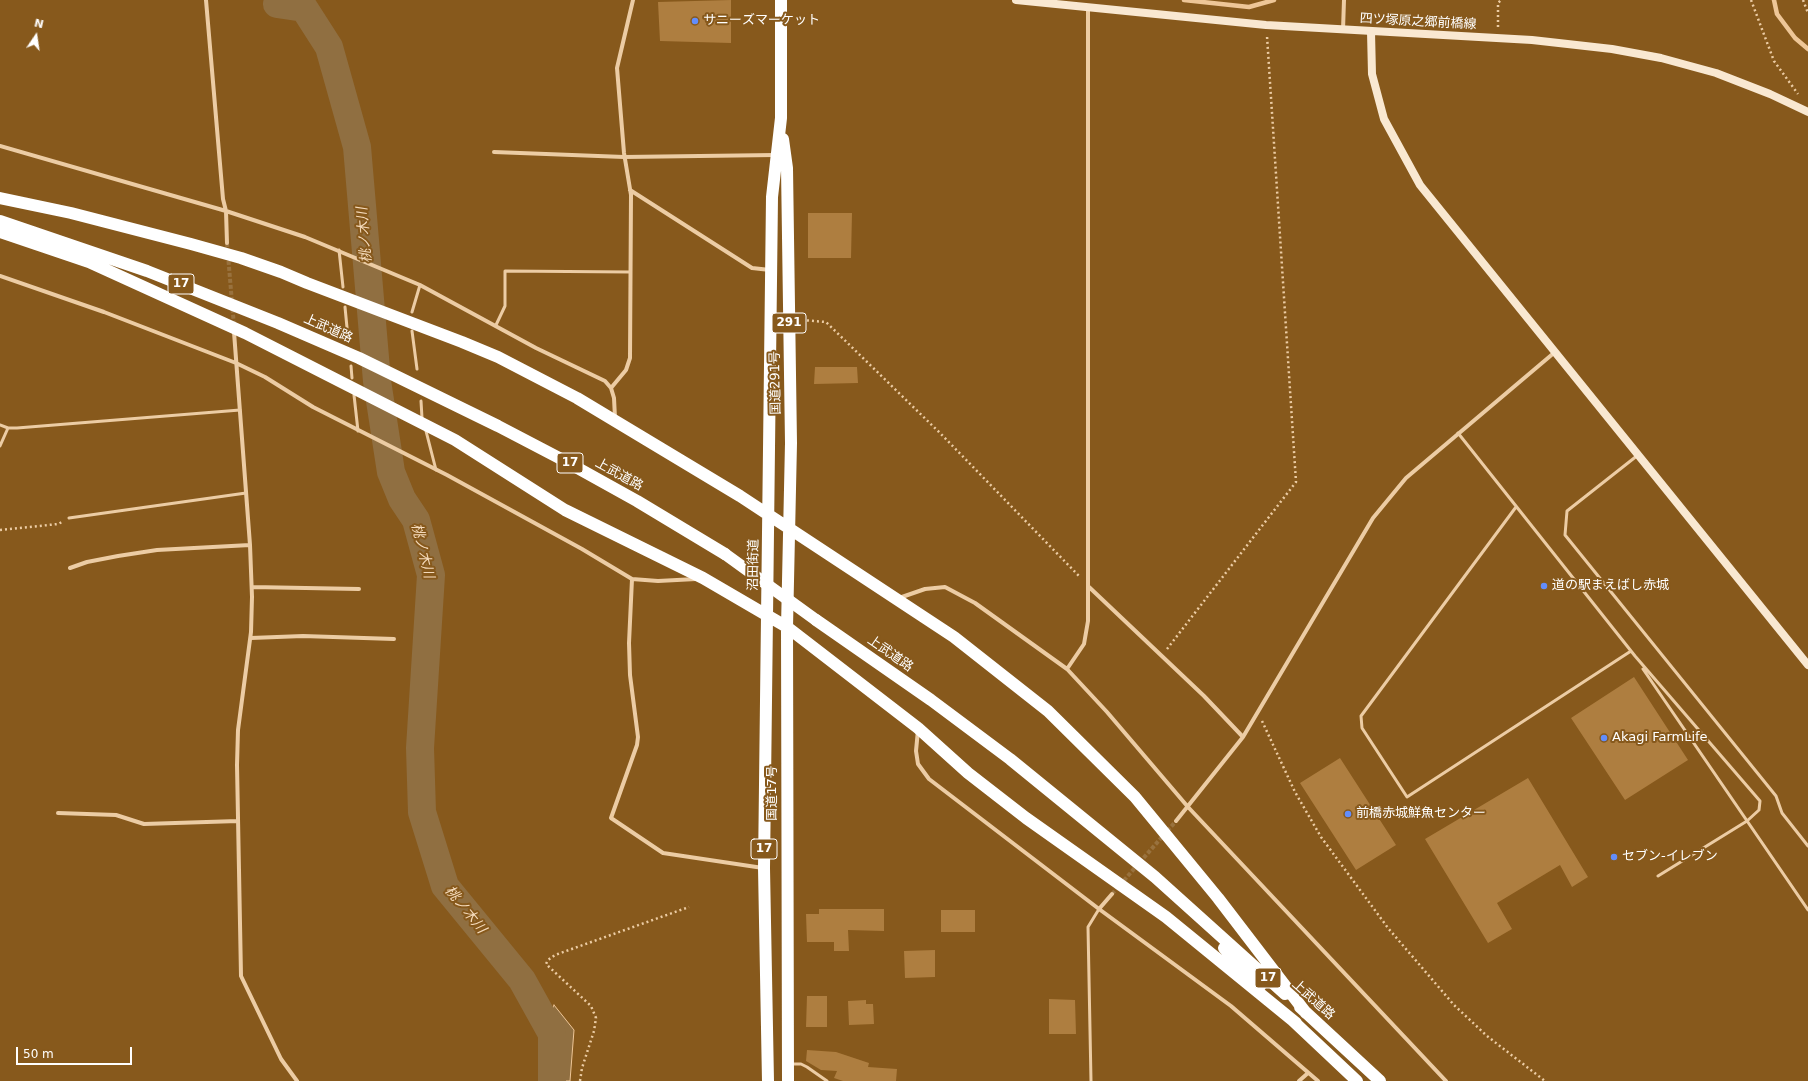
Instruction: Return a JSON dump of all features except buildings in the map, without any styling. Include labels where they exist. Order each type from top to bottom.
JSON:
[{"type":"highway","name":"国道291号","points":[[769,514],[772,197],[781,118],[781,0]]},
{"type":"highway","name":"国道291号","points":[[781,118],[787,168],[791,442],[789,528]]},
{"type":"highway","points":[[0,198],[71,213],[190,244],[281,272],[348,303],[402,319],[498,357],[577,398],[769,514],[954,637],[1048,711],[1135,797],[1218,898],[1306,1013]]},
{"type":"highway","name":"上武道路","points":[[0,220],[147,271],[278,323],[355,362],[410,382],[565,461],[638,501],[726,554],[816,620],[931,700],[1004,755],[1155,877],[1380,1081]]},
{"type":"highway","points":[[0,232],[89,262],[245,333],[357,393],[418,418],[565,510],[703,578],[787,627],[918,728],[968,773],[1026,818],[1166,917],[1296,1023]]},
{"type":"highway","name":"沼田街道","points":[[767,616],[769,514]]},
{"type":"highway","name":"国道17号","points":[[788,1081],[787,627],[789,528]]},
{"type":"highway","name":"国道17号","points":[[767,616],[764,868],[768,1081]]},
{"type":"highway","name":"上武道路","points":[[1155,877],[1296,1023],[1357,1081]]},
{"type":"main road","name":"四ツ塚原之郷前橋線","points":[[1016,0],[1266,25],[1532,40],[1612,49],[1668,60],[1716,73],[1770,94],[1808,112]]},
{"type":"main road","points":[[1371,32],[1372,74],[1384,119],[1420,185],[1808,666]]},
{"type":"street","points":[[206,0],[223,199],[226,210],[227,243]]},
{"type":"street","points":[[612,388],[626,370],[630,358],[630,190],[624,158],[617,68],[634,0]]},
{"type":"street","points":[[1343,30],[1344,0]]},
{"type":"street","points":[[1067,669],[1084,644],[1088,621],[1088,8]]},
{"type":"street","points":[[0,146],[226,210],[339,250],[420,285],[536,348],[605,381],[612,388],[615,422]]},
{"type":"street","points":[[494,152],[624,158],[777,155]]},
{"type":"street","points":[[630,190],[752,268],[772,270]]},
{"type":"street","points":[[0,276],[97,309],[236,362],[265,376],[312,407],[368,437],[436,470],[582,549],[632,579],[658,581],[703,578]]},
{"type":"street","points":[[234,332],[252,587],[251,638],[238,730],[241,976],[281,1059],[295,1080]]},
{"type":"street","points":[[1176,822],[1243,737],[1373,518],[1406,478],[1555,352]]},
{"type":"street","points":[[70,568],[86,562],[157,550],[250,545]]},
{"type":"street","points":[[632,579],[629,642],[630,675],[638,737],[637,745],[611,818],[663,853],[764,868]]},
{"type":"street","points":[[252,587],[359,589]]},
{"type":"street","points":[[896,598],[925,589],[945,587],[975,603],[1067,669],[1107,712],[1188,807],[1446,1081]]},
{"type":"street","points":[[1089,587],[1204,696],[1243,737]]},
{"type":"street","points":[[251,638],[304,636],[394,639]]},
{"type":"street","points":[[918,728],[916,751],[918,764],[929,779],[1099,909],[1231,1006],[1318,1081]]},
{"type":"street","points":[[58,813],[116,815],[144,824],[238,821]]},
{"type":"street","points":[[1099,909],[1112,894]]},
{"type":"street","points":[[1300,1081],[1308,1072]]},
{"type":"lane","points":[[339,250],[343,287]]},
{"type":"lane","points":[[496,325],[505,306],[505,271],[630,272]]},
{"type":"lane","points":[[412,312],[420,285]]},
{"type":"lane","points":[[348,303],[348,338]]},
{"type":"lane","points":[[412,331],[417,369]]},
{"type":"lane","points":[[352,378],[355,362]]},
{"type":"lane","points":[[357,393],[358,431]]},
{"type":"lane","points":[[418,418],[421,401]]},
{"type":"lane","points":[[0,425],[8,428],[240,410]]},
{"type":"lane","points":[[0,446],[8,428]]},
{"type":"lane","points":[[426,431],[436,470]]},
{"type":"lane","points":[[1458,433],[1635,656],[1760,801],[1759,810],[1747,821],[1658,876]]},
{"type":"lane","points":[[1638,455],[1567,511],[1565,535],[1776,796],[1782,813],[1808,846]]},
{"type":"lane","points":[[69,518],[246,493]]},
{"type":"lane","points":[[1516,507],[1361,716],[1362,728],[1407,797],[1631,651]]},
{"type":"lane","points":[[1635,656],[1808,910]]},
{"type":"lane","points":[[1091,1081],[1088,927],[1099,909]]},
{"type":"lane","points":[[788,1064],[801,1064],[826,1081]]},
{"type":"path","points":[[1498,38],[1498,3],[1501,0]]},
{"type":"path","points":[[1751,0],[1774,61],[1800,96]]},
{"type":"path","points":[[1803,0],[1808,13]]},
{"type":"path","points":[[1162,656],[1296,482],[1266,25]]},
{"type":"path","points":[[789,320],[826,322],[940,433],[1089,587]]},
{"type":"path","points":[[0,530],[58,524],[69,518]]},
{"type":"path","points":[[1258,712],[1295,792],[1318,831],[1388,928],[1454,1005],[1487,1036],[1545,1081]]},
{"type":"path","points":[[580,1081],[582,1068],[594,1031],[596,1018],[591,1006],[546,964],[548,960],[555,955],[689,907]]},
{"type":"shaded area","points":[[554,1005],[574,1030],[570,1081],[542,1081],[543,1067],[540,1035]]},
{"type":"waterway","name":"桃ノ木川","points":[[300,0],[304,8]]},
{"type":"waterway","points":[[1184,0],[1249,7],[1274,0]]},
{"type":"waterway","points":[[1774,0],[1777,14],[1795,38],[1808,49]]},
{"type":"waterway","name":"桃ノ木川","points":[[277,4],[304,8],[329,47],[357,147],[377,381],[391,472],[402,499],[416,520],[431,575],[420,748],[422,812],[445,886],[522,980],[552,1034],[552,1081]]},
{"type":"tunnel","points":[[227,243],[234,326]]},
{"type":"tunnel","points":[[1112,894],[1176,821]]},
{"type":"place","name":"サニーズマーケット","points":[[695,21]]},
{"type":"place","name":"道の駅まえばし赤城","points":[[1544,586]]},
{"type":"place","name":"Akagi FarmLife","points":[[1604,738]]},
{"type":"place","name":"前橋赤城鮮魚センター","points":[[1348,814]]},
{"type":"place","name":"セブン-イレブン","points":[[1614,857]]}]
